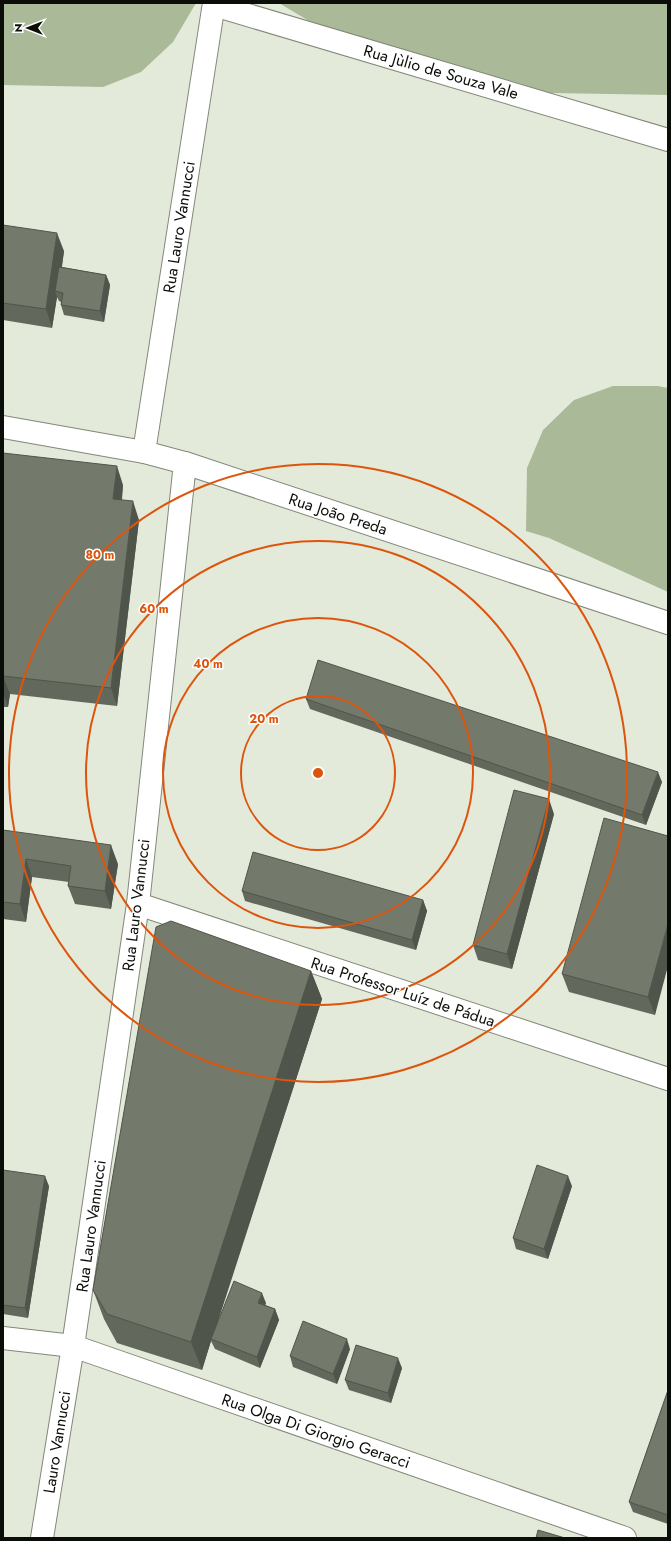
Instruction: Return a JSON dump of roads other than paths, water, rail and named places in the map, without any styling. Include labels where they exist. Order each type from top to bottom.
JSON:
[{"type":"street","name":"Rua Jùlio de Souza Vale","points":[[214,4],[668,140]]},
{"type":"street","name":"Rua Lauro Vannucci","points":[[144,452],[214,4]]},
{"type":"street","name":"Rua João Preda","points":[[3,427],[144,452],[185,462],[668,623]]},
{"type":"street","name":"Rua Lauro Vannucci","points":[[73,1346],[138,904],[185,462]]},
{"type":"street","name":"Rua Professor Luíz de Pádua","points":[[138,904],[668,1079]]},
{"type":"street","name":"Rua Olga Di Giorgio Geracci","points":[[3,1338],[73,1346],[625,1538]]},
{"type":"street","name":"Lauro Vannucci","points":[[42,1538],[73,1346]]}]
